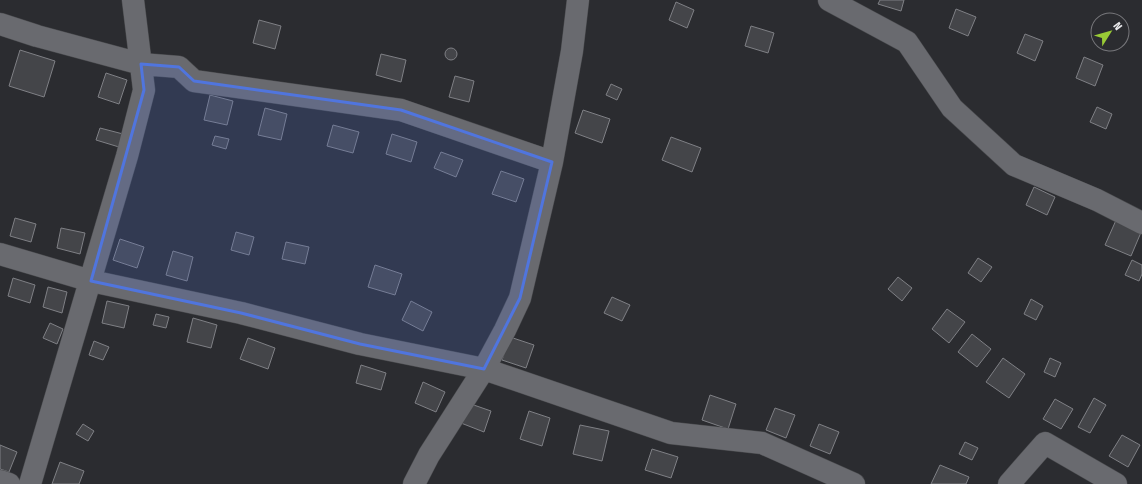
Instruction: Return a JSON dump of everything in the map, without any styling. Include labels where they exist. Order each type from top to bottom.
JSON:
[{"type":"street","points":[[30,484],[91,281],[127,156],[144,90],[133,0]]},
{"type":"street","points":[[414,484],[429,455],[484,369],[520,298],[552,162],[572,51],[578,0]]},
{"type":"street","points":[[829,0],[858,7],[907,42],[952,108],[1014,166],[1097,200],[1142,223]]},
{"type":"street","points":[[0,24],[37,36],[140,64],[179,67],[194,81],[400,110],[552,162]]},
{"type":"street","points":[[0,254],[91,281],[241,313],[360,344],[484,369],[671,433],[762,442],[854,484]]},
{"type":"street","points":[[1009,484],[1045,443],[1116,484]]},
{"type":"street","points":[[429,455],[430,484]]},
{"type":"street","points":[[0,481],[9,484]]},
{"type":"highlighted area","points":[[141,64],[179,67],[194,81],[401,110],[552,162],[520,298],[484,369],[360,344],[241,313],[91,281],[144,90]]},
{"type":"building","points":[[880,0],[904,0],[901,11],[878,4]]},
{"type":"building","points":[[676,2],[694,10],[687,28],[669,20]]},
{"type":"building","points":[[956,9],[976,17],[968,36],[949,28]]},
{"type":"building","points":[[259,20],[281,26],[275,49],[253,43]]},
{"type":"building","points":[[751,26],[774,33],[768,53],[745,46]]},
{"type":"building","points":[[1025,34],[1043,41],[1035,61],[1017,53]]},
{"type":"building","points":[[453,48],[456,49],[456,59],[449,60],[446,59],[445,52],[446,49]]},
{"type":"building","points":[[20,50],[55,61],[44,97],[9,86]]},
{"type":"building","points":[[381,54],[406,60],[401,82],[376,75]]},
{"type":"building","points":[[1084,57],[1103,65],[1095,86],[1076,78]]},
{"type":"building","points":[[106,73],[127,80],[119,104],[98,97]]},
{"type":"building","points":[[455,76],[474,81],[469,102],[449,97]]},
{"type":"building","points":[[611,84],[622,89],[617,100],[606,95]]},
{"type":"building","points":[[210,95],[233,101],[227,125],[204,120]]},
{"type":"building","points":[[1097,107],[1112,114],[1106,129],[1090,122]]},
{"type":"building","points":[[265,108],[287,114],[281,140],[258,135]]},
{"type":"building","points":[[583,110],[610,119],[602,143],[575,133]]},
{"type":"building","points":[[333,125],[359,132],[353,153],[327,146]]},
{"type":"building","points":[[100,128],[123,134],[119,147],[96,140]]},
{"type":"building","points":[[392,134],[417,142],[411,162],[386,154]]},
{"type":"building","points":[[215,136],[229,139],[226,149],[212,145]]},
{"type":"building","points":[[671,137],[701,148],[692,172],[662,160]]},
{"type":"building","points":[[441,152],[463,160],[456,177],[434,168]]},
{"type":"building","points":[[501,171],[524,179],[516,202],[492,194]]},
{"type":"building","points":[[1034,187],[1055,197],[1047,215],[1026,205]]},
{"type":"building","points":[[15,218],[36,224],[31,242],[10,236]]},
{"type":"building","points":[[1117,218],[1142,230],[1131,256],[1105,245]]},
{"type":"building","points":[[61,228],[85,233],[80,254],[57,248]]},
{"type":"building","points":[[236,232],[254,237],[249,255],[231,250]]},
{"type":"building","points":[[120,239],[144,247],[137,268],[113,260]]},
{"type":"building","points":[[286,242],[309,247],[305,264],[282,259]]},
{"type":"building","points":[[173,251],[193,257],[187,281],[166,275]]},
{"type":"building","points":[[978,258],[992,267],[981,282],[968,273]]},
{"type":"building","points":[[1132,260],[1142,265],[1142,274],[1139,281],[1125,275]]},
{"type":"building","points":[[375,265],[402,274],[395,295],[368,287]]},
{"type":"building","points":[[898,277],[912,288],[902,301],[888,289]]},
{"type":"building","points":[[13,278],[35,285],[30,303],[8,296]]},
{"type":"building","points":[[48,287],[67,292],[62,313],[43,307]]},
{"type":"building","points":[[612,297],[630,305],[622,321],[604,313]]},
{"type":"building","points":[[1031,299],[1043,306],[1036,320],[1024,314]]},
{"type":"building","points":[[107,301],[129,306],[124,328],[102,323]]},
{"type":"building","points":[[411,301],[432,312],[423,331],[402,320]]},
{"type":"building","points":[[947,309],[965,322],[949,343],[932,329]]},
{"type":"building","points":[[156,314],[169,317],[166,328],[153,325]]},
{"type":"building","points":[[193,318],[217,325],[211,348],[187,342]]},
{"type":"building","points":[[50,323],[63,329],[57,344],[43,338]]},
{"type":"building","points":[[972,334],[991,349],[977,367],[958,352]]},
{"type":"building","points":[[510,337],[534,345],[526,368],[502,360]]},
{"type":"building","points":[[248,338],[275,348],[268,369],[240,359]]},
{"type":"building","points":[[94,341],[109,347],[103,360],[89,355]]},
{"type":"building","points":[[1003,358],[1025,374],[1009,398],[986,382]]},
{"type":"building","points":[[1050,358],[1061,363],[1055,377],[1044,372]]},
{"type":"building","points":[[361,365],[386,373],[381,390],[356,383]]},
{"type":"building","points":[[423,382],[445,392],[436,412],[415,403]]},
{"type":"building","points":[[710,395],[736,404],[728,429],[702,420]]},
{"type":"building","points":[[1094,398],[1106,405],[1090,433],[1078,427]]},
{"type":"building","points":[[1055,399],[1073,409],[1061,429],[1043,419]]},
{"type":"building","points":[[468,403],[491,411],[484,432],[461,423]]},
{"type":"building","points":[[775,408],[795,415],[786,438],[766,430]]},
{"type":"building","points":[[529,411],[550,418],[542,446],[520,439]]},
{"type":"building","points":[[83,424],[94,431],[88,441],[76,434]]},
{"type":"building","points":[[819,424],[839,432],[830,454],[810,446]]},
{"type":"building","points":[[580,425],[609,431],[602,461],[573,454]]},
{"type":"building","points":[[1122,435],[1140,445],[1128,467],[1109,456]]},
{"type":"building","points":[[965,442],[978,448],[972,460],[959,454]]},
{"type":"building","points":[[0,445],[17,452],[9,472],[0,469]]},
{"type":"building","points":[[652,449],[678,457],[671,478],[645,470]]},
{"type":"building","points":[[60,462],[84,471],[79,484],[52,484]]},
{"type":"building","points":[[940,465],[969,477],[966,484],[931,484]]}]
